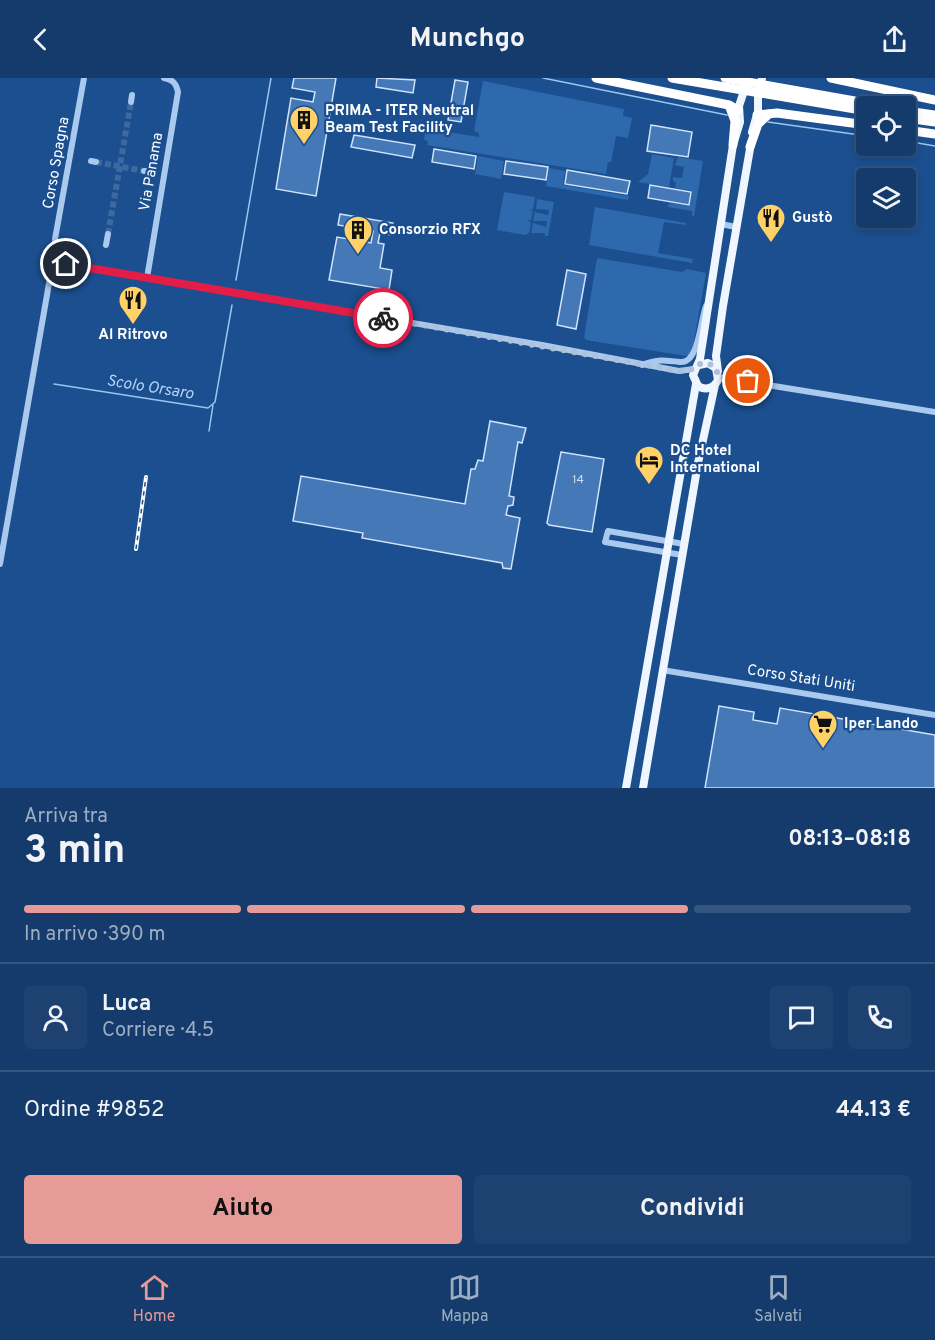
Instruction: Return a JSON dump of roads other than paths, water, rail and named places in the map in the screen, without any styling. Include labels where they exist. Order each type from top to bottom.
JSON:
[{"type":"highway","points":[[596,78],[729,105],[739,112]]},
{"type":"highway","points":[[672,78],[856,102]]},
{"type":"highway","points":[[725,78],[742,86]]},
{"type":"highway","points":[[831,78],[935,100]]},
{"type":"highway","points":[[778,92],[856,109]]},
{"type":"highway","points":[[729,105],[735,121],[733,145]]},
{"type":"highway","points":[[916,112],[935,115]]},
{"type":"highway","points":[[757,114],[770,113],[856,124]]},
{"type":"highway","points":[[750,147],[758,124],[770,113]]},
{"type":"highway","points":[[916,119],[935,122]]},
{"type":"highway","points":[[916,131],[935,134]]},
{"type":"main road","points":[[643,788],[684,543],[717,377],[716,356],[723,306],[762,78]]},
{"type":"main road","points":[[626,788],[742,86]]},
{"type":"main road","points":[[739,112],[747,121],[757,114]]},
{"type":"main road","points":[[696,367],[708,363],[717,377]]},
{"type":"main road","points":[[694,381],[706,389],[717,377]]},
{"type":"street","name":"Corso Spagna","points":[[0,564],[51,272],[46,267],[45,261],[50,253],[56,251],[55,239],[84,78]]},
{"type":"street","name":"Via Panama","points":[[147,278],[178,92],[176,84],[171,79],[164,78]]},
{"type":"street","points":[[721,224],[736,226]]},
{"type":"street","points":[[106,244],[108,234]]},
{"type":"street","points":[[51,272],[62,271],[66,264],[65,256],[56,251]]},
{"type":"street","points":[[66,264],[542,345],[642,365],[679,371],[696,367]]},
{"type":"street","points":[[642,365],[657,358],[685,362],[691,360],[695,353],[701,319],[706,306]]},
{"type":"street","points":[[679,371],[694,381]]},
{"type":"street","points":[[717,377],[935,412]]},
{"type":"street","points":[[682,555],[605,542],[608,531],[684,543]]},
{"type":"street","name":"Corso Stati Uniti","points":[[662,670],[935,715]]},
{"type":"waterway","name":"Scolo Orsaro","points":[[236,280],[271,78]]},
{"type":"waterway","name":"Scolo Orsaro","points":[[543,78],[727,115]]},
{"type":"waterway","name":"Scolo Orsaro","points":[[768,122],[856,134]]},
{"type":"waterway","name":"Scolo Orsaro","points":[[916,143],[935,146]]},
{"type":"waterway","name":"Scolo Orsaro","points":[[54,384],[208,408],[215,402],[232,305]]},
{"type":"waterway","points":[[209,431],[213,405]]},
{"type":"tunnel","points":[[108,234],[131,102]]},
{"type":"tunnel","points":[[96,162],[144,171]]},
{"type":"railway","points":[[136,549],[146,477]]},
{"type":"place","name":"PRIMA - ITER Neutral Beam Test Facility","points":[[304,146]]},
{"type":"place","name":"Gustò","points":[[771,244]]},
{"type":"place","name":"Consorzio RFX","points":[[358,256]]},
{"type":"place","name":"Al Ritrovo","points":[[133,326]]},
{"type":"place","name":"DC Hotel International","points":[[649,486]]},
{"type":"place","name":"Iper Lando","points":[[823,750]]}]
